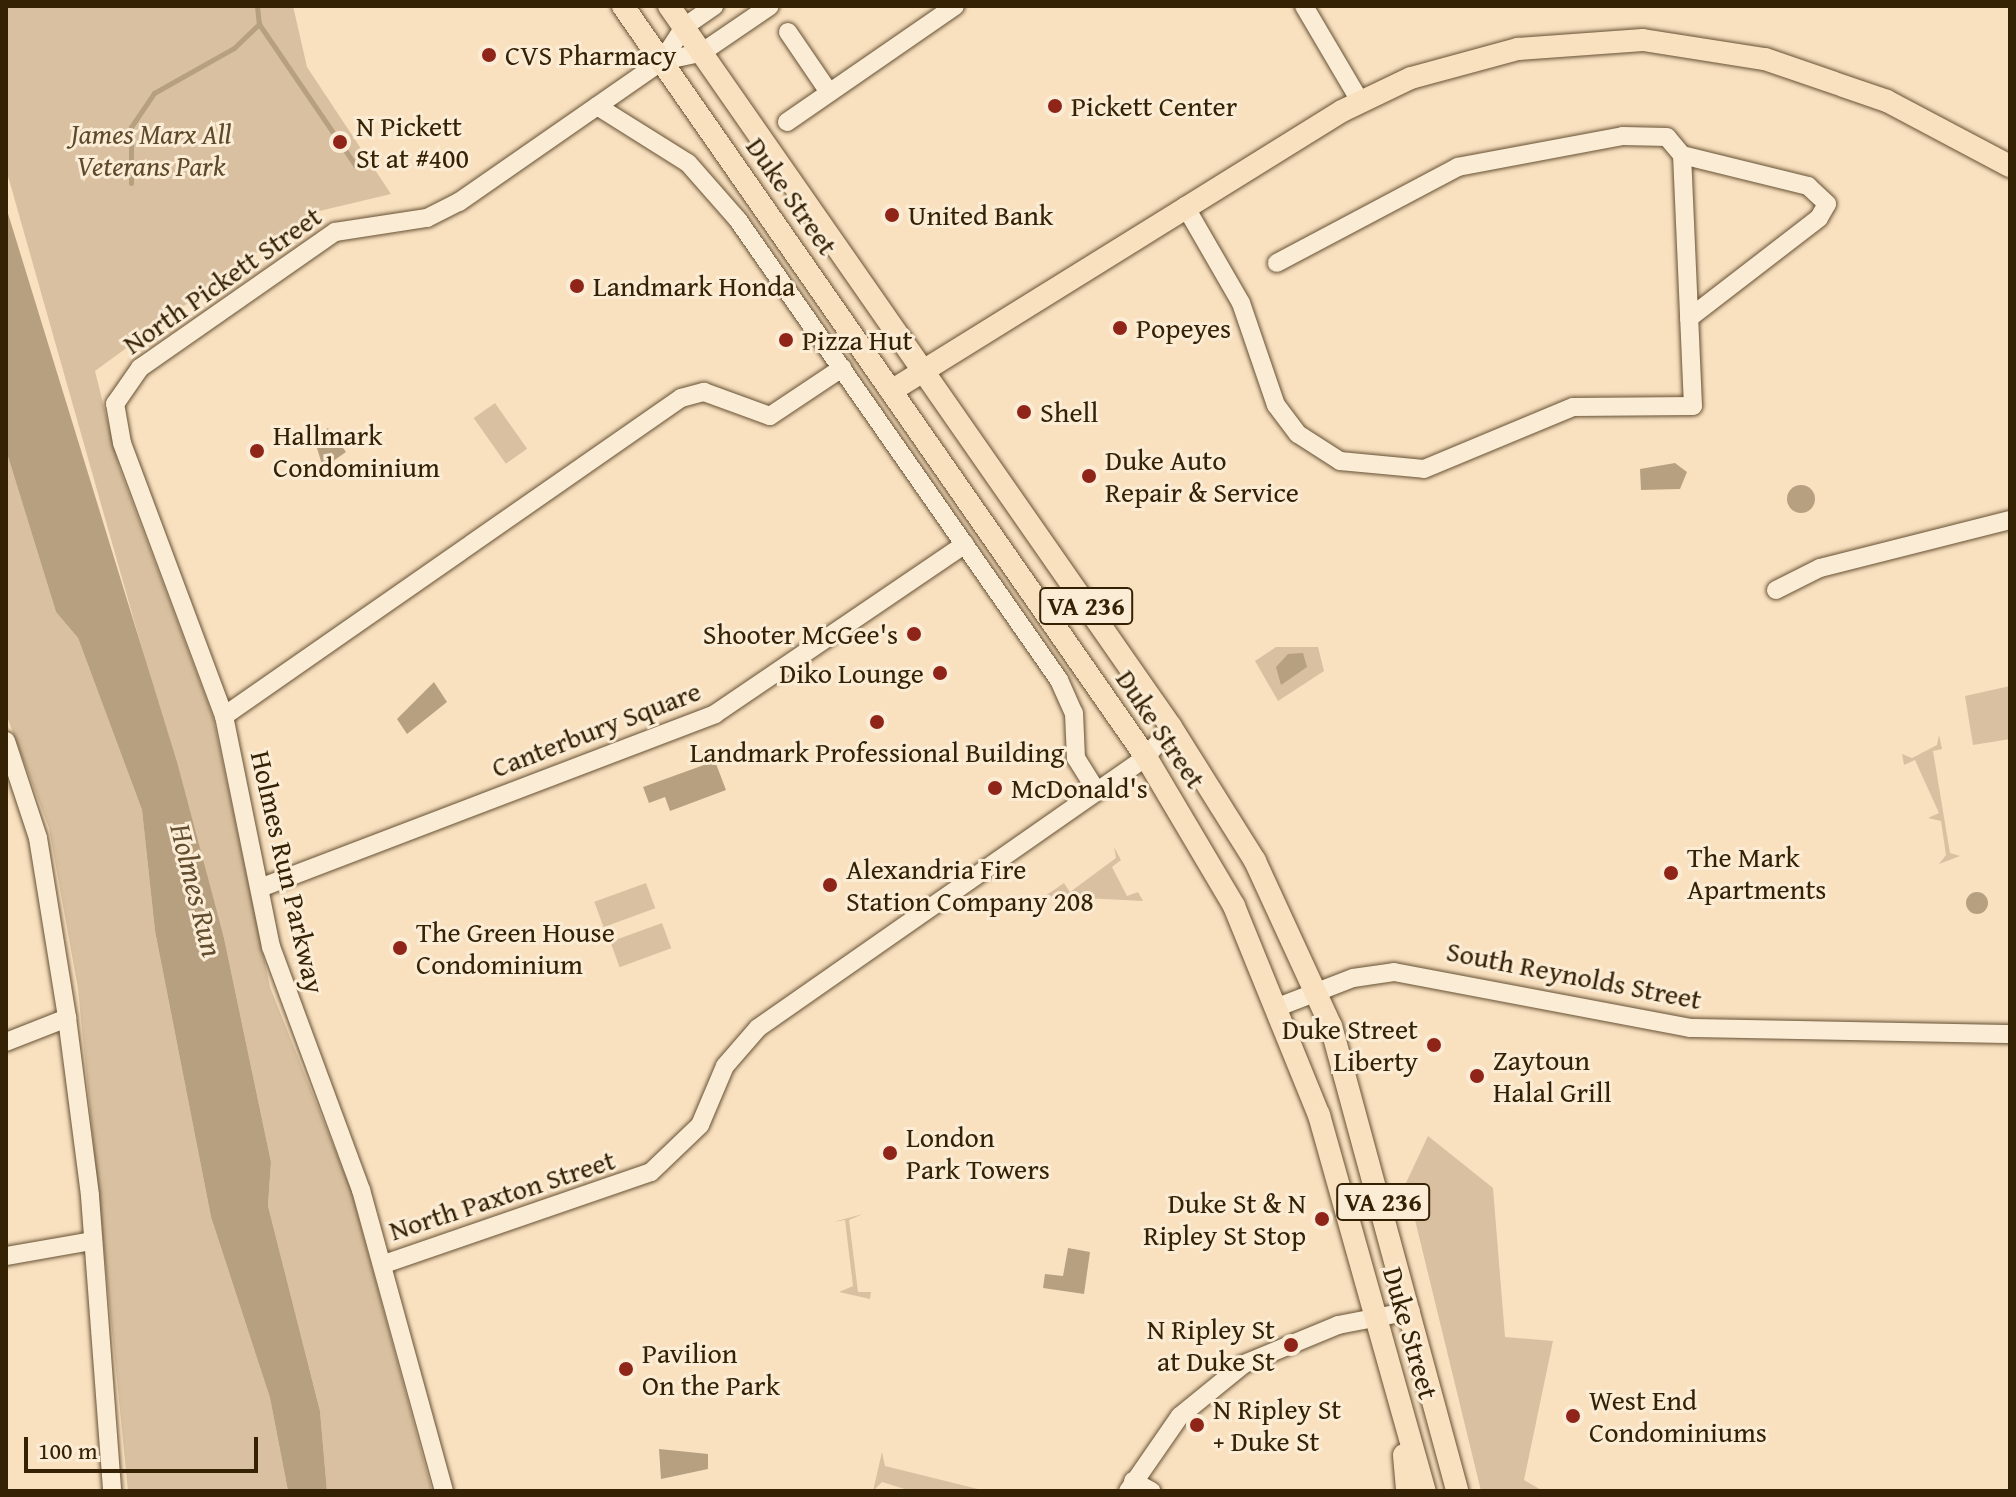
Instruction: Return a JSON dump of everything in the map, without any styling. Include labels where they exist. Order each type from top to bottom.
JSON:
[{"type":"main road","name":"Duke Street","points":[[623,6],[1146,757],[1234,906],[1278,1007],[1319,1115],[1425,1491]]},
{"type":"main road","name":"Duke Street","points":[[669,6],[1171,727],[1255,861],[1316,989],[1411,1311],[1457,1491]]},
{"type":"main road","points":[[891,391],[1185,206],[1360,101],[1442,68],[1545,44],[1679,43],[1839,83],[1931,120],[2010,166]]},
{"type":"main road","points":[[1400,1406],[1407,1491]]},
{"type":"street","points":[[662,61],[684,27],[714,6]]},
{"type":"street","points":[[662,61],[701,53],[770,6]]},
{"type":"street","points":[[787,122],[955,6]]},
{"type":"street","points":[[1304,6],[1360,101]]},
{"type":"street","points":[[788,32],[829,92]]},
{"type":"street","name":"North Pickett Street","points":[[115,404],[140,368],[335,232],[443,212],[662,61]]},
{"type":"street","name":"Duke Street","points":[[597,106],[672,150],[722,198],[1065,690],[1076,758],[1097,791]]},
{"type":"street","points":[[1277,263],[1458,167],[1623,136],[1667,137],[1682,155],[1808,186],[1827,204],[1819,218],[1689,318]]},
{"type":"street","points":[[1185,206],[1241,303],[1276,405],[1298,434],[1340,461],[1424,469],[1557,410],[1613,402],[1693,406],[1682,155]]},
{"type":"street","points":[[224,716],[681,398],[704,392],[770,416],[842,368]]},
{"type":"street","name":"Holmes Run Parkway","points":[[115,404],[122,443],[224,716],[260,888],[291,1013],[384,1264],[444,1491]]},
{"type":"street","points":[[1776,590],[1820,568],[2010,520]]},
{"type":"street","name":"Canterbury Square","points":[[260,888],[715,714],[965,544]]},
{"type":"street","name":"North Paxton Street","points":[[384,1264],[651,1172],[700,1125],[725,1066],[750,1035],[1146,757],[1171,727]]},
{"type":"street","points":[[6,741],[38,838],[67,1018],[92,1241],[112,1491]]},
{"type":"street","name":"North Paxton Street","points":[[1146,757],[1183,746]]},
{"type":"street","name":"South Reynolds Street","points":[[1278,1007],[1316,989],[1394,972],[1698,1029],[2010,1034]]},
{"type":"street","points":[[6,1042],[67,1018]]},
{"type":"street","points":[[6,1256],[92,1241]]},
{"type":"street","points":[[1151,1491],[1130,1486],[1180,1416],[1236,1369],[1284,1343],[1411,1311]]},
{"type":"green space","name":"James Marx All Veterans Park","points":[[6,6],[293,6],[307,67],[391,194],[311,213],[95,371],[119,467],[213,717],[270,987],[351,1190],[432,1491],[327,1491],[320,1411],[268,1206],[271,1162],[224,938],[6,169]]},
{"type":"green space","points":[[495,403],[527,449],[506,464],[474,418]]},
{"type":"green space","points":[[6,450],[56,612],[78,638],[142,810],[155,931],[211,1217],[270,1398],[288,1491],[128,1491],[78,989],[49,828],[6,714]]},
{"type":"green space","points":[[1276,647],[1318,647],[1324,671],[1278,701],[1255,661]]},
{"type":"green space","points":[[2010,686],[2010,739],[1973,745],[1965,696]]},
{"type":"green space","points":[[1939,735],[1942,749],[1933,751],[1950,853],[1960,856],[1939,864],[1946,855],[1941,821],[1928,818],[1939,813],[1915,760],[1904,765],[1902,754],[1912,758],[1937,745]]},
{"type":"green space","points":[[1114,847],[1121,860],[1112,867],[1127,896],[1138,892],[1143,901],[1045,896],[1064,883],[1070,892],[1116,858]]},
{"type":"green space","points":[[646,883],[655,908],[604,927],[594,902]]},
{"type":"green space","points":[[662,923],[671,948],[620,967],[610,942]]},
{"type":"green space","points":[[1428,1136],[1493,1188],[1505,1337],[1553,1341],[1524,1480],[1543,1491],[1481,1491],[1406,1183]]},
{"type":"green space","points":[[863,1214],[849,1220],[858,1292],[871,1292],[870,1299],[839,1292],[853,1286],[845,1220],[833,1222]]},
{"type":"green space","points":[[882,1452],[885,1466],[986,1491],[911,1491],[882,1482],[873,1491]]},
{"type":"water","name":"Holmes Run","points":[[6,207],[177,762],[224,938],[271,1162],[268,1206],[320,1411],[327,1491],[288,1491],[270,1398],[211,1217],[155,931],[142,810],[78,638],[56,612],[6,450]]},
{"type":"water","points":[[328,428],[346,452],[323,468],[314,438]]},
{"type":"water","points":[[1675,463],[1687,472],[1680,489],[1641,490],[1640,469]]},
{"type":"water","points":[[1801,485],[1811,489],[1815,499],[1811,509],[1801,513],[1791,509],[1787,499],[1791,489]]},
{"type":"water","points":[[1303,653],[1307,667],[1281,685],[1276,667],[1288,654]]},
{"type":"water","points":[[434,682],[447,702],[407,734],[397,719]]},
{"type":"water","points":[[715,761],[726,790],[670,811],[665,797],[649,803],[643,787]]},
{"type":"water","points":[[1977,892],[1985,895],[1988,903],[1985,911],[1977,914],[1969,911],[1966,903],[1969,895]]},
{"type":"water","points":[[1068,1248],[1090,1252],[1084,1294],[1043,1288],[1045,1274],[1063,1276]]},
{"type":"water","points":[[659,1449],[708,1454],[708,1469],[661,1479]]},
{"type":"waterway","points":[[257,6],[259,24],[356,166]]},
{"type":"waterway","points":[[131,183],[131,127],[154,93],[234,48],[259,24]]},
{"type":"place","name":"CVS Pharmacy","points":[[489,55]]},
{"type":"place","name":"Pickett Center","points":[[1055,106]]},
{"type":"place","name":"N Pickett St at #400","points":[[340,142]]},
{"type":"place","name":"United Bank","points":[[892,215]]},
{"type":"place","name":"Landmark Honda","points":[[577,286]]},
{"type":"place","name":"Popeyes","points":[[1120,328]]},
{"type":"place","name":"Pizza Hut","points":[[786,340]]},
{"type":"place","name":"Shell","points":[[1024,412]]},
{"type":"place","name":"Hallmark Condominium","points":[[257,451]]},
{"type":"place","name":"Duke Auto Repair & Service","points":[[1089,476]]},
{"type":"place","name":"Shooter McGee's","points":[[914,634]]},
{"type":"place","name":"Diko Lounge","points":[[940,673]]},
{"type":"place","name":"Landmark Professional Building","points":[[877,722]]},
{"type":"place","name":"McDonald's","points":[[995,788]]},
{"type":"place","name":"The Mark Apartments","points":[[1671,873]]},
{"type":"place","name":"Alexandria Fire Station Company 208","points":[[830,885]]},
{"type":"place","name":"The Green House Condominium","points":[[400,948]]},
{"type":"place","name":"Duke Street Liberty","points":[[1434,1045]]},
{"type":"place","name":"Zaytoun Halal Grill","points":[[1477,1076]]},
{"type":"place","name":"London Park Towers","points":[[890,1153]]},
{"type":"place","name":"Duke St & N Ripley St Stop","points":[[1322,1219]]},
{"type":"place","name":"N Ripley St at Duke St","points":[[1291,1345]]},
{"type":"place","name":"Pavilion On the Park","points":[[626,1369]]},
{"type":"place","name":"West End Condominiums","points":[[1573,1416]]},
{"type":"place","name":"N Ripley St + Duke St","points":[[1197,1425]]}]
